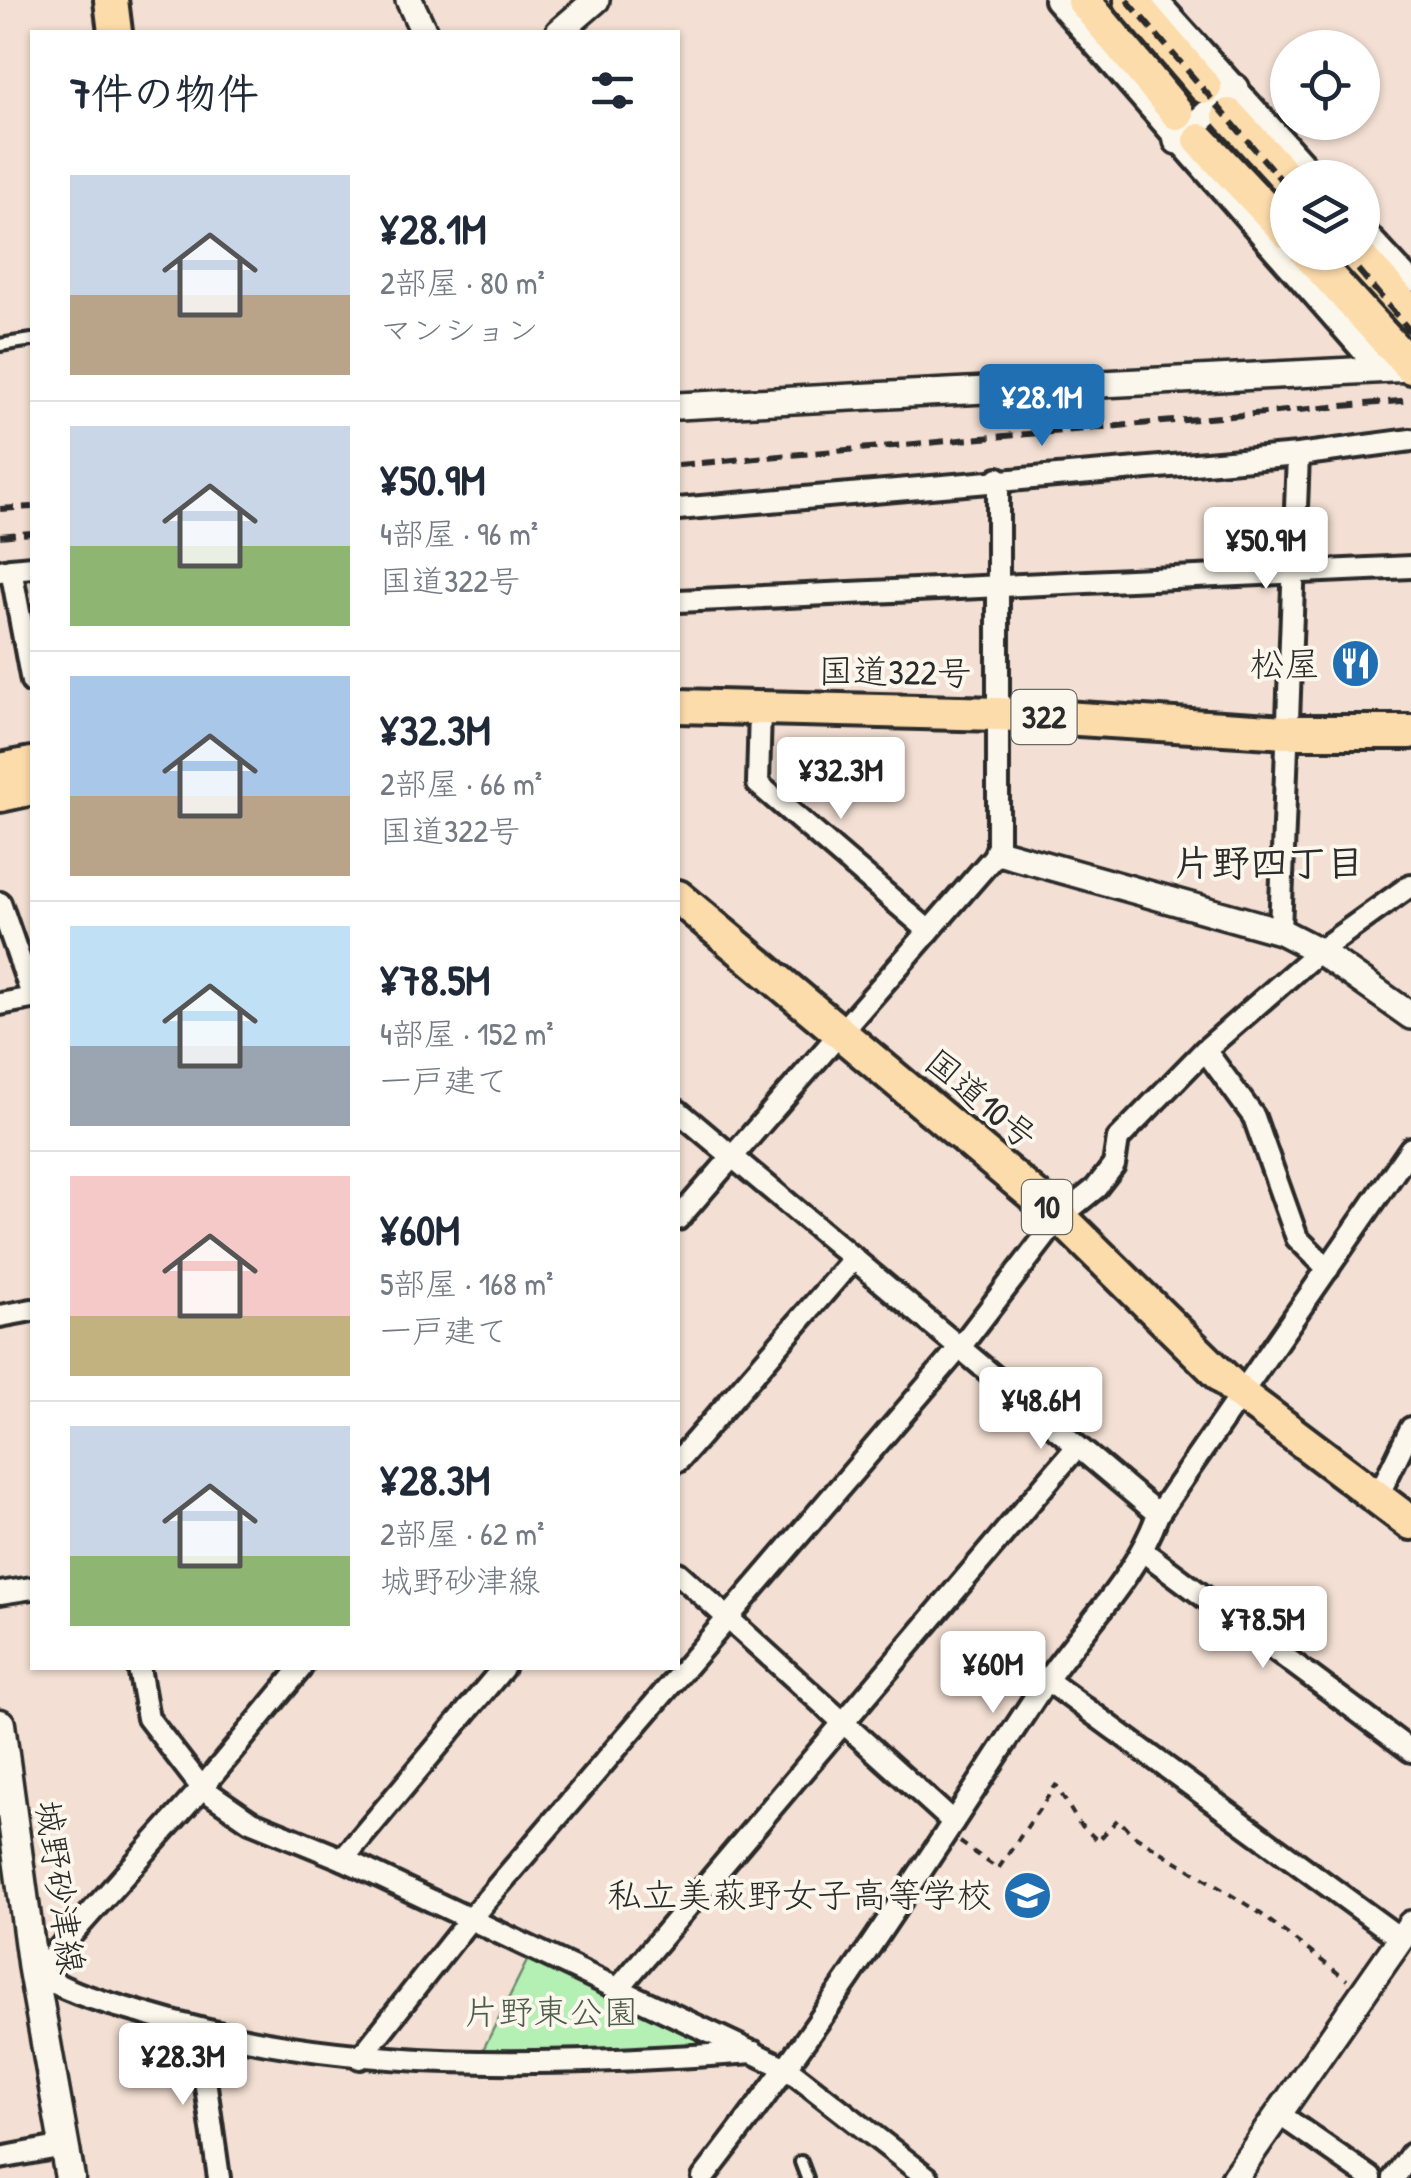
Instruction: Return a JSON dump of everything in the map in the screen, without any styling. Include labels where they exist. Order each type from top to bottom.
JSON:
[{"type":"highway","points":[[111,0],[114,30]]},
{"type":"highway","points":[[1083,0],[1185,131],[1270,215]]},
{"type":"highway","points":[[1132,0],[1223,97],[1273,160]]},
{"type":"highway","points":[[1321,270],[1401,368]]},
{"type":"highway","points":[[1371,270],[1411,314]]},
{"type":"highway","name":"国道322号","points":[[680,706],[999,714],[1286,732],[1411,732]]},
{"type":"highway","points":[[0,770],[30,764]]},
{"type":"highway","points":[[0,795],[30,788]]},
{"type":"highway","name":"国道10号","points":[[680,899],[1060,1217],[1239,1393],[1411,1523]]},
{"type":"main road","name":"城野砂津線","points":[[0,1724],[3,1775],[33,1970],[70,2178]]},
{"type":"street","points":[[409,0],[423,30]]},
{"type":"street","points":[[561,30],[596,0]]},
{"type":"street","points":[[1055,0],[1185,131],[1401,368]]},
{"type":"street","points":[[1157,0],[1223,97],[1296,160]]},
{"type":"street","points":[[1185,131],[1223,97]]},
{"type":"street","points":[[1380,247],[1411,281]]},
{"type":"street","points":[[680,406],[1401,368]]},
{"type":"street","points":[[680,508],[1298,455],[1411,440]]},
{"type":"street","points":[[1280,931],[1298,455]]},
{"type":"street","points":[[680,1217],[998,852],[998,478]]},
{"type":"street","points":[[680,601],[1411,568]]},
{"type":"street","points":[[14,569],[30,669]]},
{"type":"street","points":[[760,710],[758,784],[929,931]]},
{"type":"street","points":[[998,852],[1280,931],[1320,951],[1411,1016]]},
{"type":"street","points":[[360,2058],[470,1920],[961,1346],[1060,1217],[1096,1188],[1114,1165],[1118,1139],[1205,1050],[1320,951],[1411,885]]},
{"type":"street","points":[[0,903],[30,990]]},
{"type":"street","points":[[0,1004],[30,996]]},
{"type":"street","points":[[1205,1050],[1254,1117],[1297,1238],[1328,1269]]},
{"type":"street","points":[[680,1113],[961,1346],[1075,1449],[1158,1514]]},
{"type":"street","points":[[703,2178],[788,2069],[1047,1680],[1144,1552],[1158,1514],[1411,1148]]},
{"type":"street","points":[[680,1459],[854,1258]]},
{"type":"street","points":[[0,1316],[30,1310]]},
{"type":"street","points":[[1378,1496],[1411,1428]]},
{"type":"street","points":[[617,1990],[1075,1449]]},
{"type":"street","points":[[1144,1552],[1411,1750]]},
{"type":"street","points":[[680,1575],[842,1720],[949,1827]]},
{"type":"street","points":[[0,1593],[30,1588]]},
{"type":"street","points":[[140,1670],[148,1718],[202,1788],[250,1821],[344,1859],[788,2069],[928,2178]]},
{"type":"street","points":[[299,1670],[202,1788],[46,1962],[33,1970],[59,1988],[198,2030],[360,2058],[484,2064],[754,2052]]},
{"type":"street","points":[[344,1859],[501,1670]]},
{"type":"street","points":[[1047,1680],[1407,1933],[1234,2178]]},
{"type":"street","points":[[198,2030],[218,2178]]},
{"type":"street","points":[[1279,2114],[1372,2178]]},
{"type":"street","points":[[0,2158],[64,2146]]},
{"type":"street","points":[[1394,2178],[1411,2154]]},
{"type":"lane","points":[[0,345],[30,340]]},
{"type":"lane","points":[[801,2162],[807,2178]]},
{"type":"path","points":[[949,1827],[998,1869],[1056,1785],[1078,1822],[1098,1841],[1118,1818],[1132,1834],[1257,1912],[1363,1992]]},
{"type":"green space","name":"片野東公園","points":[[531,1953],[744,2051],[478,2060]]},
{"type":"railway","points":[[1127,0],[1270,167]]},
{"type":"railway","points":[[1358,270],[1411,332]]},
{"type":"railway","points":[[680,465],[1411,400]]},
{"type":"railway","points":[[0,509],[30,507]]},
{"type":"railway","points":[[0,536],[30,533]]},
{"type":"place","name":"松屋","points":[[1355,664]]},
{"type":"place","name":"私立美萩野女子高等学校","points":[[1027,1895]]},
{"type":"district","name":"片野四丁目","points":[[1269,863]]}]
